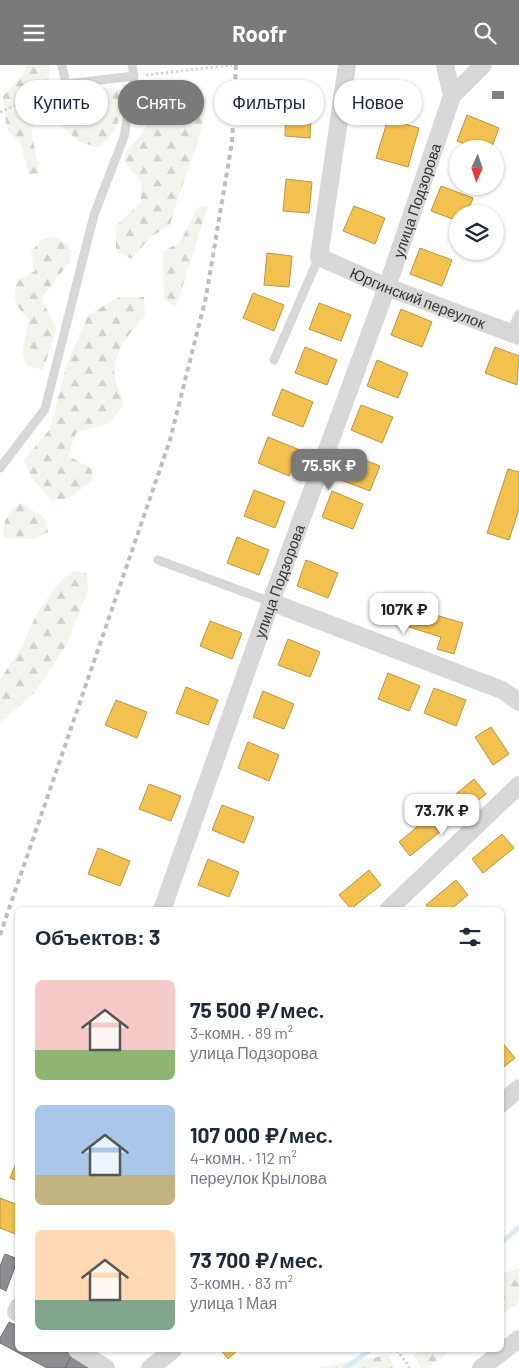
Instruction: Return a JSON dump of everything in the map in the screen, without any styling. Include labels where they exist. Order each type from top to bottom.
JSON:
[{"type":"street","points":[[319,257],[347,65]]},
{"type":"street","points":[[445,65],[452,96]]},
{"type":"street","name":"улица Подзорова","points":[[163,907],[387,287],[452,96],[483,65]]},
{"type":"street","name":"Юргинский переулок","points":[[319,257],[387,287],[515,335]]},
{"type":"street","points":[[272,602],[502,690],[519,702]]},
{"type":"street","points":[[391,907],[519,785]]},
{"type":"street","points":[[504,1101],[519,1088]]},
{"type":"street","points":[[504,1350],[519,1339]]},
{"type":"street","points":[[80,1352],[106,1368]]},
{"type":"street","points":[[150,1368],[170,1352]]},
{"type":"street","points":[[481,1368],[502,1352]]},
{"type":"lane","points":[[62,65],[65,80]]},
{"type":"lane","points":[[0,468],[45,409],[94,215],[124,137],[134,76],[132,65]]},
{"type":"lane","points":[[100,80],[134,76]]},
{"type":"lane","points":[[274,360],[319,257]]},
{"type":"lane","points":[[515,335],[519,314]]},
{"type":"lane","points":[[158,560],[272,602]]},
{"type":"path","points":[[134,76],[232,65]]},
{"type":"path","points":[[0,112],[15,106]]},
{"type":"path","points":[[398,1352],[409,1367]]},
{"type":"green space","points":[[26,65],[50,65],[49,80],[18,80],[24,73]]},
{"type":"green space","points":[[15,83],[15,125],[33,125],[32,134],[39,173],[29,174],[20,143],[9,132],[6,124],[3,96]]},
{"type":"green space","points":[[108,88],[118,89],[118,123],[111,135],[98,148],[78,141],[61,125],[108,125]]},
{"type":"green space","points":[[204,96],[207,100],[204,116]]},
{"type":"green space","points":[[146,125],[202,125],[170,225],[151,237],[131,259],[116,251],[116,226],[141,202],[141,181],[124,162],[127,150],[141,135]]},
{"type":"green space","points":[[208,206],[176,307],[164,300],[163,252],[180,242],[198,207]]},
{"type":"green space","points":[[54,236],[69,245],[71,260],[41,299],[57,328],[43,370],[26,365],[22,352],[29,320],[18,307],[15,293],[17,281],[35,271],[31,252],[41,240]]},
{"type":"green space","points":[[119,297],[144,297],[145,315],[123,343],[114,368],[117,387],[124,403],[110,423],[76,433],[68,456],[92,469],[92,481],[69,498],[51,500],[31,477],[24,460],[50,429],[66,367],[88,315]]},
{"type":"green space","points":[[21,503],[46,519],[48,532],[33,539],[4,538],[5,522],[12,510]]},
{"type":"green space","points":[[75,571],[87,573],[88,590],[67,644],[35,692],[0,723],[0,680],[22,646],[37,613],[61,580]]},
{"type":"green space","points":[[519,1268],[519,1302],[504,1313],[504,1273]]},
{"type":"green space","points":[[418,1352],[449,1352],[426,1368],[421,1368],[414,1355]]},
{"type":"green space","points":[[388,1355],[395,1368],[316,1368]]},
{"type":"building: Жильё","points":[[467,115],[499,128],[494,140],[457,140]]},
{"type":"building: Жильё","points":[[285,125],[311,125],[310,138],[285,136]]},
{"type":"building: Жильё","points":[[386,125],[409,125],[419,128],[408,167],[376,158]]},
{"type":"building: Жильё","points":[[286,179],[312,182],[309,213],[283,211]]},
{"type":"building: Жильё","points":[[441,186],[449,189],[449,195],[465,195],[473,198],[470,205],[449,205],[449,218],[431,211]]},
{"type":"building: Жильё","points":[[354,206],[385,218],[375,244],[343,231]]},
{"type":"building: Жильё","points":[[420,248],[452,260],[442,286],[410,274]]},
{"type":"building: Жильё","points":[[267,253],[292,256],[289,287],[264,285]]},
{"type":"building: Жильё","points":[[253,293],[284,305],[274,331],[243,318]]},
{"type":"building: Жильё","points":[[319,303],[351,315],[341,341],[309,329]]},
{"type":"building: Жильё","points":[[401,309],[432,322],[422,347],[391,335]]},
{"type":"building: Жильё","points":[[305,347],[337,360],[327,385],[295,373]]},
{"type":"building: Жильё","points":[[495,347],[519,356],[517,385],[485,373]]},
{"type":"building: Жильё","points":[[377,360],[408,373],[398,398],[367,386]]},
{"type":"building: Жильё","points":[[282,389],[313,402],[303,427],[272,415]]},
{"type":"building: Жильё","points":[[361,405],[393,417],[382,443],[351,430]]},
{"type":"building: Жильё","points":[[268,437],[300,450],[289,476],[258,463]]},
{"type":"building: Жильё","points":[[348,453],[380,466],[370,491],[338,479]]},
{"type":"building: Жильё","points":[[508,469],[519,472],[519,509],[509,540],[487,533]]},
{"type":"building: Жильё","points":[[254,490],[285,502],[275,528],[244,516]]},
{"type":"building: Жильё","points":[[332,491],[363,504],[353,529],[322,517]]},
{"type":"building: Жильё","points":[[237,537],[269,550],[259,575],[227,563]]},
{"type":"building: Жильё","points":[[306,560],[338,573],[328,598],[297,586]]},
{"type":"building: Жильё","points":[[405,606],[463,623],[454,654],[437,649],[441,637],[399,624]]},
{"type":"building: Жильё","points":[[210,621],[242,633],[232,659],[200,646]]},
{"type":"building: Жильё","points":[[288,639],[320,652],[310,677],[278,665]]},
{"type":"building: Жильё","points":[[388,673],[420,686],[409,711],[378,699]]},
{"type":"building: Жильё","points":[[186,687],[218,700],[208,725],[176,713]]},
{"type":"building: Жильё","points":[[434,688],[466,700],[456,726],[424,713]]},
{"type":"building: Жильё","points":[[263,691],[294,704],[284,729],[253,717]]},
{"type":"building: Жильё","points":[[116,700],[147,712],[137,738],[105,725]]},
{"type":"building: Жильё","points":[[491,727],[509,754],[493,765],[475,737]]},
{"type":"building: Жильё","points":[[248,742],[279,755],[269,781],[238,768]]},
{"type":"building: Жильё","points":[[474,779],[486,794],[456,819],[444,804]]},
{"type":"building: Жильё","points":[[149,784],[181,796],[171,821],[139,809]]},
{"type":"building: Жильё","points":[[222,805],[254,817],[244,843],[212,830]]},
{"type":"building: Жильё","points":[[429,817],[441,831],[410,856],[399,842]]},
{"type":"building: Жильё","points":[[502,834],[514,848],[483,873],[472,859]]},
{"type":"building: Жильё","points":[[98,848],[130,861],[120,886],[88,874]]},
{"type":"building: Жильё","points":[[208,859],[239,872],[229,897],[198,885]]},
{"type":"building: Жильё","points":[[369,870],[381,885],[354,907],[349,907],[339,895]]},
{"type":"building: Жильё","points":[[456,880],[468,895],[454,907],[428,907],[426,905]]},
{"type":"building: Жильё","points":[[504,1045],[515,1058],[504,1067]]},
{"type":"building: Жильё","points":[[15,1166],[15,1180],[10,1178]]},
{"type":"building: Жильё","points":[[0,1198],[15,1204],[15,1234],[0,1228]]},
{"type":"building: Жильё","points":[[223,1352],[236,1352],[228,1359]]},
{"type":"building: Промзона","points":[[5,1254],[15,1258],[15,1267],[6,1291],[0,1288],[0,1266]]},
{"type":"building: Промзона","points":[[9,1322],[15,1325],[15,1351],[0,1343],[0,1338]]},
{"type":"building: Промзона","points":[[17,1352],[67,1352],[72,1355],[65,1368],[47,1368]]},
{"type":"building: Промзона","points":[[71,1357],[92,1368],[65,1368]]},
{"type":"building: Прочее","points":[[492,91],[504,91],[504,99],[492,99]]},
{"type":"waterway","points":[[504,1240],[519,1227]]},
{"type":"waterway","points":[[345,1368],[367,1352]]},
{"type":"railway","points":[[0,935],[170,440],[206,297],[232,142],[236,65]]}]
